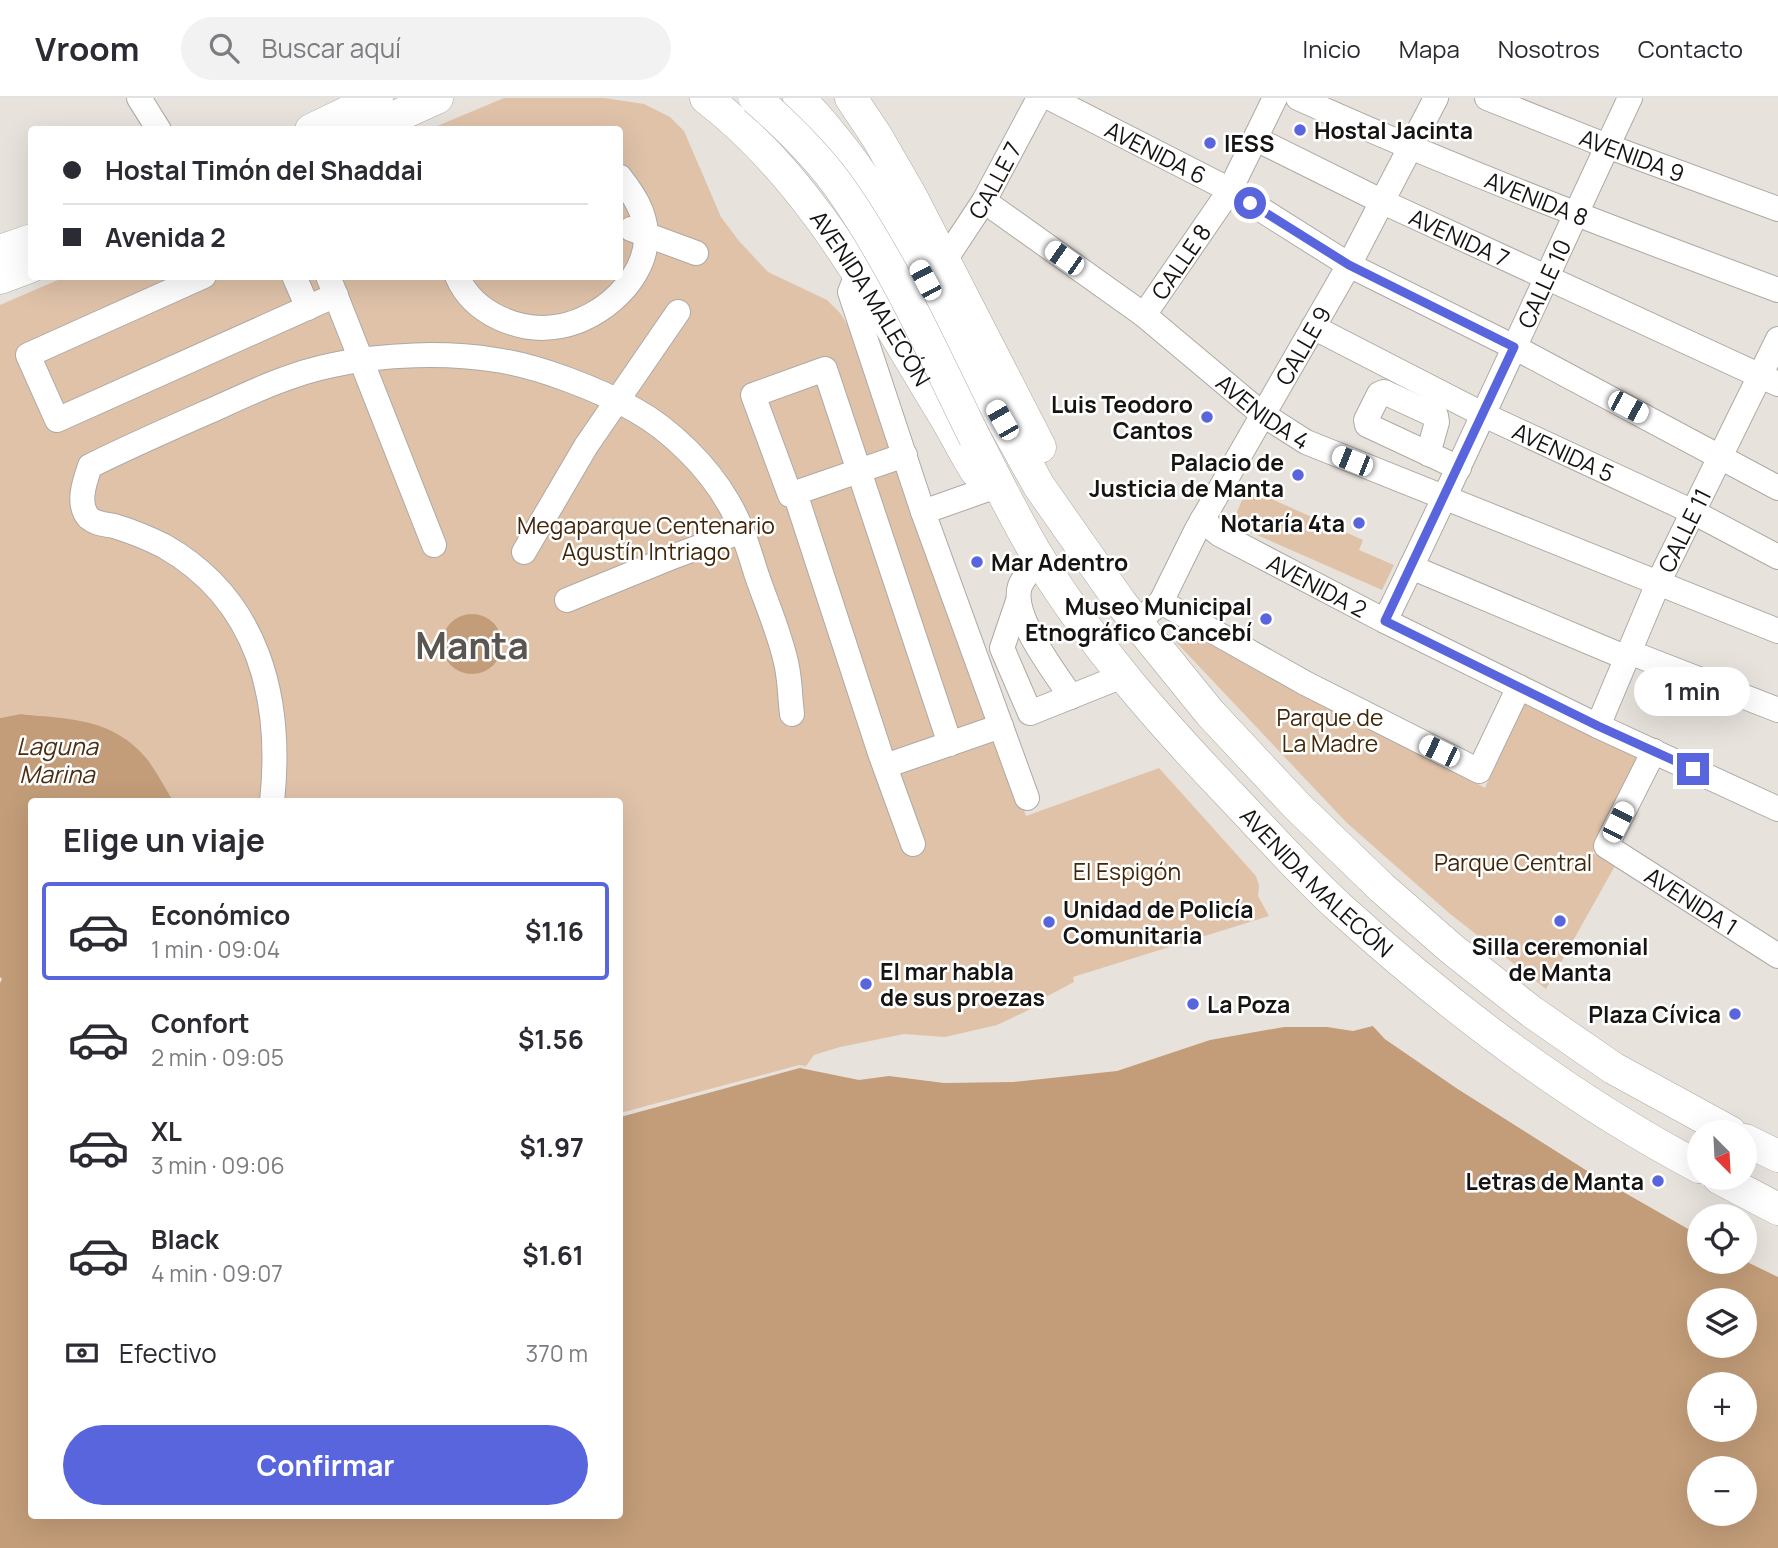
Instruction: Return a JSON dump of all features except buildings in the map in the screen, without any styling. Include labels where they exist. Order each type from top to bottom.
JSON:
[{"type":"main road","points":[[320,126],[377,98]]},
{"type":"main road","points":[[375,126],[437,98]]},
{"type":"main road","name":"AVENIDA MALECÓN","points":[[706,98],[734,120],[816,212],[858,272],[988,489],[1014,513]]},
{"type":"main road","name":"AVENIDA MALECÓN","points":[[755,98],[812,153],[843,192],[891,271],[1040,560],[1087,628],[1192,755],[1338,906],[1455,1006],[1579,1096],[1687,1160]]},
{"type":"main road","points":[[779,169],[772,153],[771,137],[775,121],[784,106],[797,98]]},
{"type":"main road","name":"AVENIDA MALECÓN","points":[[797,98],[830,130],[887,212],[1039,486],[1136,622],[1210,713],[1297,806],[1382,888],[1453,950],[1532,1012],[1613,1068],[1708,1120]]},
{"type":"main road","name":"AVENIDA MALECÓN","points":[[852,101],[945,260],[1052,472],[1079,542]]},
{"type":"main road","points":[[0,251],[28,241]]},
{"type":"main road","points":[[0,278],[28,268]]},
{"type":"main road","points":[[1757,1146],[1778,1156]]},
{"type":"main road","points":[[1742,1190],[1778,1209]]},
{"type":"street","points":[[139,98],[156,126]]},
{"type":"street","name":"CALLE 7","points":[[945,260],[984,201],[1039,98]]},
{"type":"street","name":"AVENIDA 6","points":[[1050,98],[1230,190],[1349,265],[1514,347],[1778,488]]},
{"type":"street","name":"CALLE 8","points":[[1144,315],[1230,190],[1275,98]]},
{"type":"street","name":"AVENIDA 8","points":[[1298,98],[1408,148],[1574,215],[1778,290]]},
{"type":"street","name":"CALLE 9","points":[[1136,622],[1161,602],[1202,520],[1349,265],[1436,98]]},
{"type":"street","name":"AVENIDA 9","points":[[1487,98],[1607,146],[1778,208]]},
{"type":"street","name":"CALLE 10","points":[[1385,621],[1484,415],[1630,98]]},
{"type":"street","name":"AVENIDA 7","points":[[1256,139],[1382,202],[1769,379]]},
{"type":"street","points":[[459,280],[462,289],[477,306],[492,316],[534,327],[561,327],[586,317],[624,289],[643,256],[637,198],[623,181]]},
{"type":"street","name":"AVENIDA 4","points":[[984,201],[1144,315],[1262,414],[1306,442],[1778,631]]},
{"type":"street","points":[[639,232],[696,253]]},
{"type":"street","points":[[858,272],[850,292],[923,512],[1027,798]]},
{"type":"street","points":[[195,280],[28,355],[57,419],[308,307],[332,286],[433,545]]},
{"type":"street","points":[[296,280],[308,307]]},
{"type":"street","points":[[524,552],[586,446],[678,312]]},
{"type":"street","name":"AVENIDA 5","points":[[1314,327],[1484,415],[1693,512],[1778,556]]},
{"type":"street","name":"CALLE 11","points":[[1598,726],[1658,581],[1719,456],[1769,379],[1778,339]]},
{"type":"street","points":[[272,798],[275,771],[273,722],[265,673],[248,632],[214,584],[195,566],[149,538],[97,523],[89,517],[84,510],[84,489],[90,466],[154,435],[300,373],[361,359],[449,356],[495,360],[536,369],[616,401],[654,423],[709,475],[728,502],[742,531],[786,665],[792,714]]},
{"type":"street","points":[[905,455],[859,470],[790,495],[753,395],[825,369],[859,470],[950,744]]},
{"type":"street","points":[[1428,454],[1458,468]]},
{"type":"street","points":[[923,512],[988,489]]},
{"type":"street","points":[[795,493],[913,845]]},
{"type":"street","name":"AVENIDA 2","points":[[1202,520],[1219,534],[1385,621],[1598,726],[1778,809]]},
{"type":"street","points":[[567,600],[742,531]]},
{"type":"street","points":[[1040,560],[1020,586],[1018,601],[1002,648],[1030,713],[1125,675]]},
{"type":"street","points":[[1412,567],[1628,655],[1778,710]]},
{"type":"street","points":[[1018,601],[1032,636],[1070,697]]},
{"type":"street","points":[[1161,602],[1305,683],[1479,771],[1519,687]]},
{"type":"street","points":[[885,766],[1001,726]]},
{"type":"street","name":"AVENIDA 1","points":[[1654,751],[1606,846],[1777,952]]},
{"type":"green space","name":"Megaparque Centenario Agustín Intriago","points":[[504,98],[604,98],[644,104],[670,117],[684,131],[721,217],[739,241],[768,272],[827,300],[840,313],[863,349],[928,553],[1026,816],[1159,768],[1256,876],[1258,896],[1269,916],[1073,977],[1074,982],[1040,1000],[1033,1008],[997,1025],[945,1037],[904,1034],[840,1047],[814,1055],[806,1066],[800,1068],[623,1116],[623,798],[171,798],[147,759],[43,716],[22,714],[0,718],[0,305],[58,280],[623,280],[623,126],[437,126]]},
{"type":"green space","points":[[1247,488],[1363,540],[1359,550],[1394,565],[1382,590],[1232,524]]},
{"type":"green space","name":"Parque Central","points":[[1185,625],[1349,711],[1485,788],[1524,696],[1646,754],[1592,853],[1616,864],[1546,989],[1449,913],[1347,823],[1176,642]]},
{"type":"water","points":[[466,614],[478,614],[497,627],[502,644],[500,656],[489,669],[478,674],[466,674],[447,661],[442,650],[442,638],[455,619]]},
{"type":"water","name":"Laguna Marina","points":[[21,714],[73,720],[105,728],[120,735],[147,759],[171,798],[28,798],[28,1519],[623,1519],[623,1116],[800,1068],[859,1080],[889,1076],[944,1083],[1013,1082],[1117,1071],[1210,1040],[1284,1027],[1327,1027],[1353,1031],[1373,1026],[1385,1039],[1458,1089],[1594,1175],[1687,1228],[1687,1274],[1757,1274],[1757,1267],[1778,1277],[1778,1548],[0,1548],[0,718]]},
{"type":"pier","points":[[1374,1023],[1387,1037],[1460,1086],[1596,1172],[1687,1224],[1687,1228],[1594,1175],[1458,1089],[1385,1039],[1373,1026]]},
{"type":"pier","points":[[799,1065],[806,1066],[623,1116],[623,1112]]},
{"type":"place","name":"Hostal Jacinta","points":[[1300,130]]},
{"type":"place","name":"IESS","points":[[1210,143]]},
{"type":"place","name":"Luis Teodoro Cantos","points":[[1207,417]]},
{"type":"place","name":"Palacio de Justicia de Manta","points":[[1298,475]]},
{"type":"place","name":"Notaría 4ta","points":[[1359,523]]},
{"type":"place","name":"Mar Adentro","points":[[977,562]]},
{"type":"place","name":"Museo Municipal Etnográfico Cancebí","points":[[1266,619]]},
{"type":"place","name":"Silla ceremonial de Manta","points":[[1560,921]]},
{"type":"place","name":"Unidad de Policía Comunitaria","points":[[1049,922]]},
{"type":"place","name":"El mar habla de sus proezas","points":[[866,984]]},
{"type":"place","name":"La Poza","points":[[1193,1004]]},
{"type":"place","name":"Plaza Cívica","points":[[1735,1014]]},
{"type":"place","name":"Letras de Manta","points":[[1658,1181]]},
{"type":"district","name":"Manta","points":[[472,645]]},
{"type":"route","points":[[1250,203],[1349,265],[1514,347],[1385,621],[1598,726],[1693,769]]},
{"type":"park label","name":"Parque de La Madre","points":[[1330,730]]},
{"type":"park label","name":"El Espigón","points":[[1127,871]]}]
